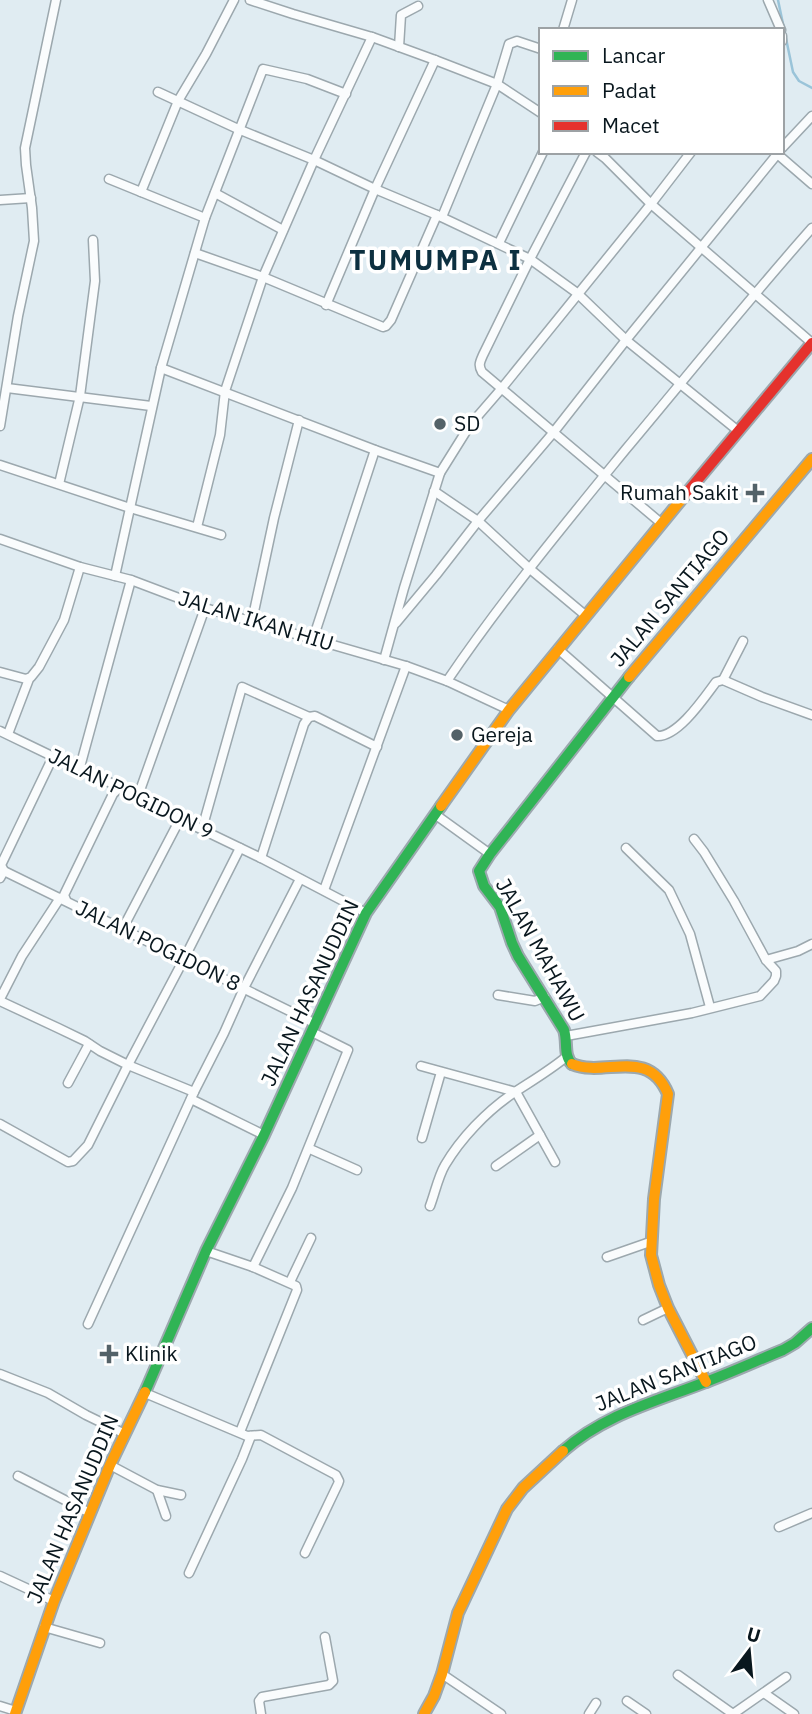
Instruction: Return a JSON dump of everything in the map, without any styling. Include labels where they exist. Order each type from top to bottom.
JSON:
[{"type":"main road","name":"JALAN HASANUDDIN","points":[[16,1713],[44,1627],[110,1465],[145,1393],[206,1251],[264,1135],[366,913],[509,710],[737,430],[812,343]]},
{"type":"main road","name":"JALAN SANTIAGO","points":[[613,697],[812,459]]},
{"type":"main road","name":"JALAN MAHAWU","points":[[566,1058],[566,1036],[513,946],[500,907],[479,878],[479,871],[613,697]]},
{"type":"main road","points":[[566,1058],[579,1067],[620,1066],[646,1069],[661,1077],[666,1088],[668,1094],[654,1199],[651,1255],[668,1308],[706,1382]]},
{"type":"main road","name":"JALAN SANTIAGO","points":[[424,1714],[442,1674],[458,1613],[507,1509],[540,1471],[598,1425],[783,1350],[812,1328]]},
{"type":"street","points":[[0,426],[18,316],[34,242],[25,148],[56,0]]},
{"type":"street","points":[[141,192],[178,101],[234,0]]},
{"type":"street","points":[[250,0],[372,37],[435,60],[497,84],[539,112]]},
{"type":"street","points":[[565,28],[572,0]]},
{"type":"street","points":[[768,0],[780,28]]},
{"type":"street","points":[[399,47],[401,15],[418,6]]},
{"type":"street","points":[[197,527],[219,435],[225,391],[263,277],[372,37]]},
{"type":"street","points":[[195,253],[263,277],[374,325],[386,326],[440,216],[497,84],[508,46],[511,42],[523,42],[539,48]]},
{"type":"street","points":[[326,305],[435,60]]},
{"type":"street","points":[[115,576],[161,368],[205,218],[263,69],[307,79],[346,94]]},
{"type":"street","points":[[158,92],[238,130],[314,160],[440,216],[530,259],[578,293],[626,340],[737,430]]},
{"type":"street","points":[[784,146],[812,116]]},
{"type":"street","points":[[499,243],[542,154]]},
{"type":"street","points":[[585,154],[479,363],[482,372],[661,523]]},
{"type":"street","points":[[604,154],[651,204],[812,343]]},
{"type":"street","points":[[384,660],[440,473],[470,425],[689,154]]},
{"type":"street","points":[[396,623],[553,433],[776,154]]},
{"type":"street","points":[[780,154],[812,184]]},
{"type":"street","points":[[108,179],[205,218]]},
{"type":"street","points":[[215,193],[283,230]]},
{"type":"street","points":[[0,200],[31,198]]},
{"type":"street","points":[[447,681],[480,632],[604,476],[755,292],[812,228]]},
{"type":"street","points":[[59,484],[80,396],[95,281],[93,240]]},
{"type":"street","points":[[161,368],[440,473]]},
{"type":"street","points":[[7,388],[151,406]]},
{"type":"street","points":[[252,621],[299,420]]},
{"type":"street","points":[[313,639],[375,450]]},
{"type":"street","points":[[0,465],[221,535]]},
{"type":"street","points":[[434,491],[478,521],[585,615]]},
{"type":"street","name":"JALAN IKAN HIU","points":[[0,539],[80,567],[131,580],[205,608],[405,666],[447,681],[509,710]]},
{"type":"street","points":[[4,732],[29,679],[39,667],[64,620],[80,567]]},
{"type":"street","points":[[80,766],[131,580]]},
{"type":"street","points":[[138,796],[205,608]]},
{"type":"street","name":"JALAN SANTIAGO","points":[[558,649],[655,734],[664,736],[686,719],[716,682],[723,680],[743,641]]},
{"type":"street","points":[[324,890],[405,666]]},
{"type":"street","points":[[0,672],[29,679]]},
{"type":"street","points":[[723,680],[812,715]]},
{"type":"street","points":[[202,829],[242,687],[309,717],[315,716],[377,747]]},
{"type":"street","points":[[261,858],[304,724],[309,717]]},
{"type":"street","name":"JALAN POGIDON 9","points":[[4,732],[58,760],[80,766],[366,913]]},
{"type":"street","points":[[1,872],[1,865],[50,762],[58,760]]},
{"type":"street","points":[[120,787],[113,794],[63,899],[22,956],[0,1000],[264,1135]]},
{"type":"street","points":[[436,815],[490,855]]},
{"type":"street","points":[[123,928],[180,819]]},
{"type":"street","points":[[566,1036],[692,1013],[763,994],[771,986],[776,971],[766,960],[734,901],[694,839]]},
{"type":"street","points":[[0,1124],[68,1162],[73,1161],[88,1145],[240,848]]},
{"type":"street","points":[[626,848],[669,890],[690,934],[710,1007]]},
{"type":"street","name":"JALAN POGIDON 8","points":[[1,872],[63,899],[244,988],[348,1051],[310,1149]]},
{"type":"street","points":[[88,1324],[192,1096],[300,879]]},
{"type":"street","points":[[766,960],[812,944]]},
{"type":"street","points":[[498,995],[535,1001],[545,998]]},
{"type":"street","points":[[68,1083],[89,1044]]},
{"type":"street","points":[[430,1206],[444,1167],[464,1138],[494,1109],[566,1058]]},
{"type":"street","points":[[421,1066],[516,1092],[555,1162]]},
{"type":"street","points":[[422,1138],[441,1072]]},
{"type":"street","points":[[496,1166],[540,1135]]},
{"type":"street","points":[[253,1267],[310,1149],[357,1170]]},
{"type":"street","points":[[290,1282],[311,1238]]},
{"type":"street","points":[[607,1257],[650,1242]]},
{"type":"street","points":[[206,1251],[253,1267],[298,1288],[240,1432]]},
{"type":"street","points":[[643,1320],[668,1308]]},
{"type":"street","points":[[0,1374],[48,1393],[125,1434]]},
{"type":"street","points":[[145,1393],[251,1436],[261,1435],[314,1462],[338,1478],[334,1494],[304,1553]]},
{"type":"street","points":[[189,1573],[251,1436]]},
{"type":"street","points":[[110,1465],[157,1490],[181,1494]]},
{"type":"street","points":[[18,1476],[90,1513]]},
{"type":"street","points":[[157,1490],[166,1516]]},
{"type":"street","points":[[779,1527],[812,1514]]},
{"type":"street","points":[[0,1576],[54,1601]]},
{"type":"street","points":[[44,1627],[100,1643]]},
{"type":"street","points":[[261,1714],[259,1701],[262,1697],[330,1685],[333,1681],[325,1637]]},
{"type":"street","points":[[442,1674],[501,1714]]},
{"type":"street","points":[[678,1675],[733,1714],[786,1677]]},
{"type":"street","points":[[764,1693],[794,1714]]},
{"type":"street","points":[[627,1701],[646,1714]]},
{"type":"street","points":[[589,1714],[596,1703]]},
{"type":"street","points":[[0,1706],[16,1713]]},
{"type":"waterway","points":[[778,0],[784,28]]},
{"type":"waterway","points":[[784,29],[793,72],[799,81],[812,88]]},
{"type":"traffic: fast","points":[[572,1064],[568,1057],[564,1030],[518,956],[500,907],[484,886],[479,871],[629,677]]},
{"type":"traffic: fast","points":[[145,1392],[206,1251],[264,1135],[366,913],[441,806]]},
{"type":"traffic: fast","points":[[563,1451],[612,1419],[783,1350],[812,1328]]},
{"type":"traffic: slow","points":[[629,677],[812,459]]},
{"type":"traffic: slow","points":[[441,806],[509,710],[685,495]]},
{"type":"traffic: slow","points":[[572,1064],[598,1068],[638,1067],[649,1071],[668,1094],[654,1199],[651,1255],[668,1308],[706,1382]]},
{"type":"traffic: slow","points":[[15,1714],[54,1601],[110,1465],[145,1392]]},
{"type":"traffic: slow","points":[[424,1714],[442,1674],[458,1613],[507,1509],[523,1488],[563,1451]]},
{"type":"traffic: jam","points":[[685,495],[812,343]]},
{"type":"place","name":"SD","points":[[440,424]]},
{"type":"place","name":"Rumah Sakit","points":[[755,493]]},
{"type":"place","name":"Gereja","points":[[457,735]]},
{"type":"place","name":"Klinik","points":[[109,1354]]},
{"type":"district","name":"TUMUMPA I","points":[[436,260]]}]
